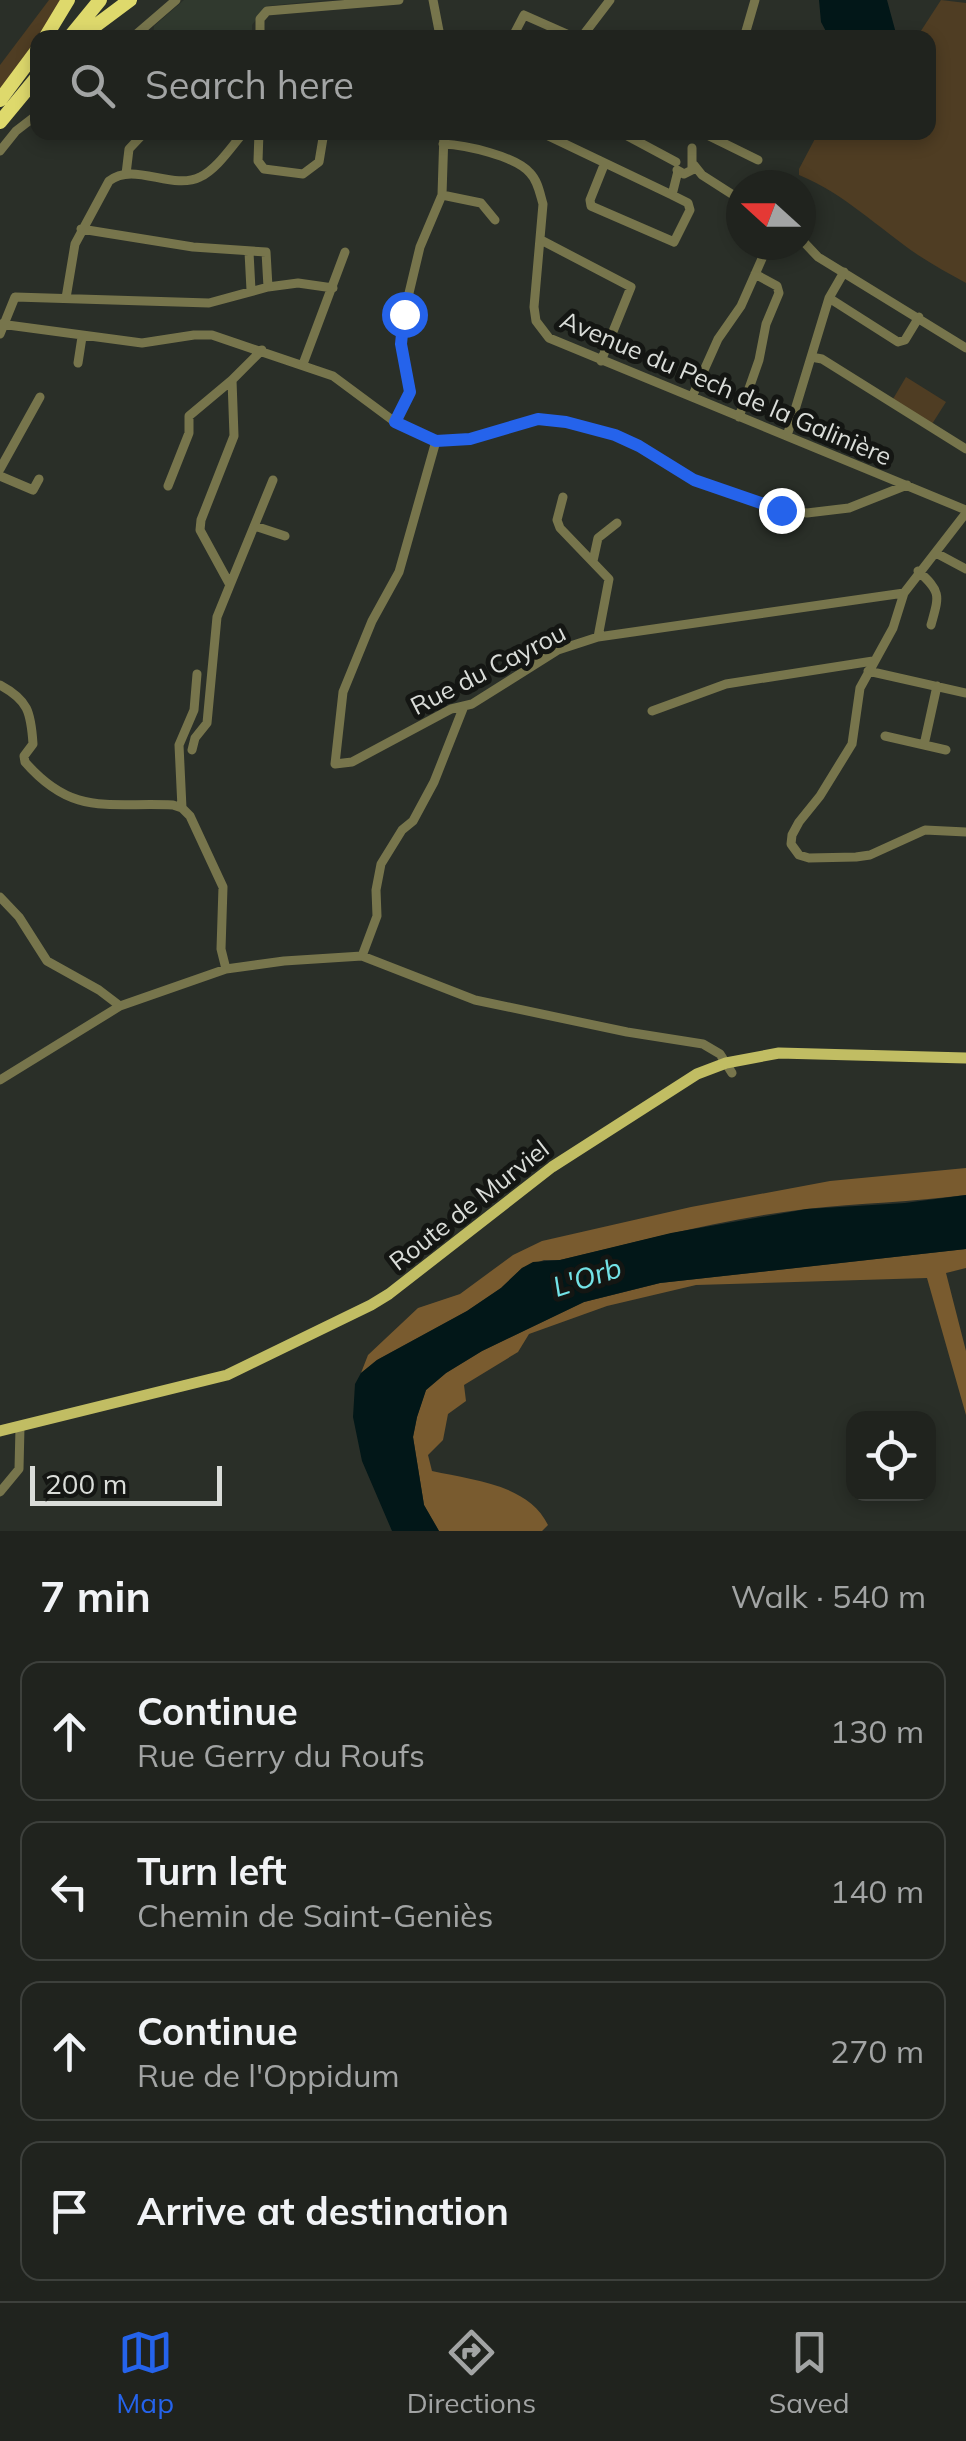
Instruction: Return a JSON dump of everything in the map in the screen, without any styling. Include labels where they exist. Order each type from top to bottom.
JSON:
[{"type":"highway","points":[[50,30],[68,0]]},
{"type":"highway","points":[[64,30],[88,0]]},
{"type":"highway","points":[[76,30],[100,0]]},
{"type":"highway","points":[[90,30],[130,0]]},
{"type":"highway","points":[[0,100],[30,59]]},
{"type":"highway","points":[[0,108],[30,72]]},
{"type":"highway","points":[[0,123],[30,86]]},
{"type":"highway","points":[[0,123],[30,92]]},
{"type":"main road","name":"Route de Murviel","points":[[0,1431],[226,1375],[371,1305],[552,1167],[678,1084],[780,1053],[966,1058]]},
{"type":"street","points":[[141,30],[176,0]]},
{"type":"street","points":[[260,30],[260,20],[267,11],[398,0]]},
{"type":"street","points":[[433,0],[436,30]]},
{"type":"street","points":[[585,30],[610,0]]},
{"type":"street","points":[[750,30],[756,0]]},
{"type":"street","points":[[516,30],[524,15],[559,30]]},
{"type":"street","points":[[0,150],[30,120]]},
{"type":"street","points":[[126,174],[129,148],[137,140]]},
{"type":"street","points":[[66,298],[75,244],[109,181],[126,174],[192,181],[206,175],[237,140]]},
{"type":"street","points":[[259,140],[258,161],[264,169],[302,174],[319,162],[323,140]]},
{"type":"street","points":[[395,422],[410,392],[401,344],[404,314],[420,246],[442,195],[443,140]]},
{"type":"street","name":"Avenue du Pech de la Galinière","points":[[449,140],[518,164],[530,173],[542,204],[534,306],[541,332],[601,361],[966,512]]},
{"type":"street","points":[[556,140],[688,203],[690,210],[674,242],[590,206],[604,165]]},
{"type":"street","points":[[636,140],[685,164]]},
{"type":"street","points":[[643,140],[726,190]]},
{"type":"street","points":[[672,195],[696,140]]},
{"type":"street","points":[[717,140],[758,160]]},
{"type":"street","points":[[442,195],[481,203],[494,220]]},
{"type":"street","points":[[81,228],[192,247],[266,252],[268,287]]},
{"type":"street","points":[[541,240],[632,287],[601,361]]},
{"type":"street","points":[[249,252],[250,290]]},
{"type":"street","points":[[303,364],[345,252]]},
{"type":"street","points":[[816,255],[966,348]]},
{"type":"street","points":[[692,397],[718,338],[736,317],[761,260]]},
{"type":"street","points":[[787,436],[829,298],[844,272]]},
{"type":"street","points":[[739,416],[779,293],[777,286],[755,274]]},
{"type":"street","points":[[333,288],[298,283],[250,290],[210,304],[15,298],[1,328],[142,343],[194,334],[212,335],[333,376],[395,422],[436,441],[470,439],[538,419],[615,435],[694,480],[781,510],[830,512],[907,485]]},
{"type":"street","points":[[829,298],[898,342],[905,340],[919,317]]},
{"type":"street","points":[[78,363],[82,337]]},
{"type":"street","points":[[168,486],[188,434],[189,416],[262,350]]},
{"type":"street","points":[[811,357],[822,358],[966,449]]},
{"type":"street","points":[[230,586],[200,530],[234,436],[232,380]]},
{"type":"street","points":[[39,479],[33,490],[0,472],[40,396]]},
{"type":"street","name":"Rue du Cayrou","points":[[436,441],[399,572],[372,621],[343,692],[335,764],[352,762],[511,682],[558,650],[598,637],[904,593]]},
{"type":"street","points":[[884,476],[889,483],[887,495]]},
{"type":"street","points":[[192,750],[207,722],[217,617],[273,480]]},
{"type":"street","points":[[562,497],[557,520],[560,528],[593,561],[610,585],[598,637]]},
{"type":"street","points":[[966,512],[904,593],[893,628],[860,688],[852,744],[792,834],[795,851],[808,858],[870,855],[925,830],[966,832]]},
{"type":"street","points":[[593,561],[598,538],[617,523]]},
{"type":"street","points":[[256,526],[285,536]]},
{"type":"street","points":[[936,553],[966,569]]},
{"type":"street","points":[[918,571],[937,589],[931,625]]},
{"type":"street","points":[[652,712],[726,684],[870,666],[966,692]]},
{"type":"street","points":[[182,808],[178,745],[194,710],[197,674]]},
{"type":"street","points":[[0,685],[22,696],[34,744],[24,762],[54,789],[85,804],[182,808],[190,816],[223,887],[221,950],[226,969]]},
{"type":"street","points":[[924,745],[937,686]]},
{"type":"street","points":[[362,956],[377,916],[381,864],[402,830],[413,822],[434,782],[464,706]]},
{"type":"street","points":[[885,736],[946,750]]},
{"type":"street","points":[[0,897],[19,917],[47,961],[100,990],[120,1006]]},
{"type":"street","points":[[0,1080],[120,1006],[226,969],[362,956],[475,1000],[703,1044],[713,1048],[729,1068]]},
{"type":"street","points":[[0,1492],[19,1469],[20,1427]]},
{"type":"shaded area","points":[[49,0],[65,0],[46,30],[30,30],[30,53],[0,93],[0,65]]},
{"type":"shaded area","points":[[184,0],[326,0],[267,6],[252,30],[154,30]]},
{"type":"shaded area","points":[[941,0],[966,3],[966,283],[918,255],[816,184],[816,170],[799,170],[814,140],[936,140],[936,30],[922,30]]},
{"type":"shaded area","points":[[906,377],[946,402],[932,424],[893,399]]},
{"type":"shaded area","points":[[966,1168],[966,1195],[775,1213],[560,1260],[544,1260],[522,1268],[467,1311],[377,1360],[361,1373],[368,1355],[418,1308],[460,1294],[513,1255],[542,1241],[830,1181]]},
{"type":"shaded area","points":[[966,1249],[966,1268],[946,1273],[966,1351],[966,1415],[927,1278],[696,1285],[607,1306],[529,1334],[518,1352],[464,1385],[466,1401],[448,1414],[443,1440],[428,1455],[432,1471],[513,1492],[539,1511],[548,1525],[542,1531],[439,1531],[424,1505],[413,1437],[426,1390],[482,1351],[584,1302],[660,1283]]},
{"type":"water","points":[[819,0],[887,0],[895,30],[825,30]]},
{"type":"water","name":"L'Orb","points":[[966,1195],[966,1249],[660,1283],[584,1302],[482,1351],[426,1390],[417,1417],[413,1437],[424,1505],[439,1531],[392,1531],[362,1461],[353,1417],[355,1384],[361,1373],[377,1360],[467,1311],[522,1268],[533,1262],[560,1260],[671,1233],[807,1209]]},
{"type":"route","points":[[404,314],[401,344],[410,392],[395,422],[421,436],[436,441],[470,439],[521,422],[566,422],[615,435],[694,480],[781,510]]}]
